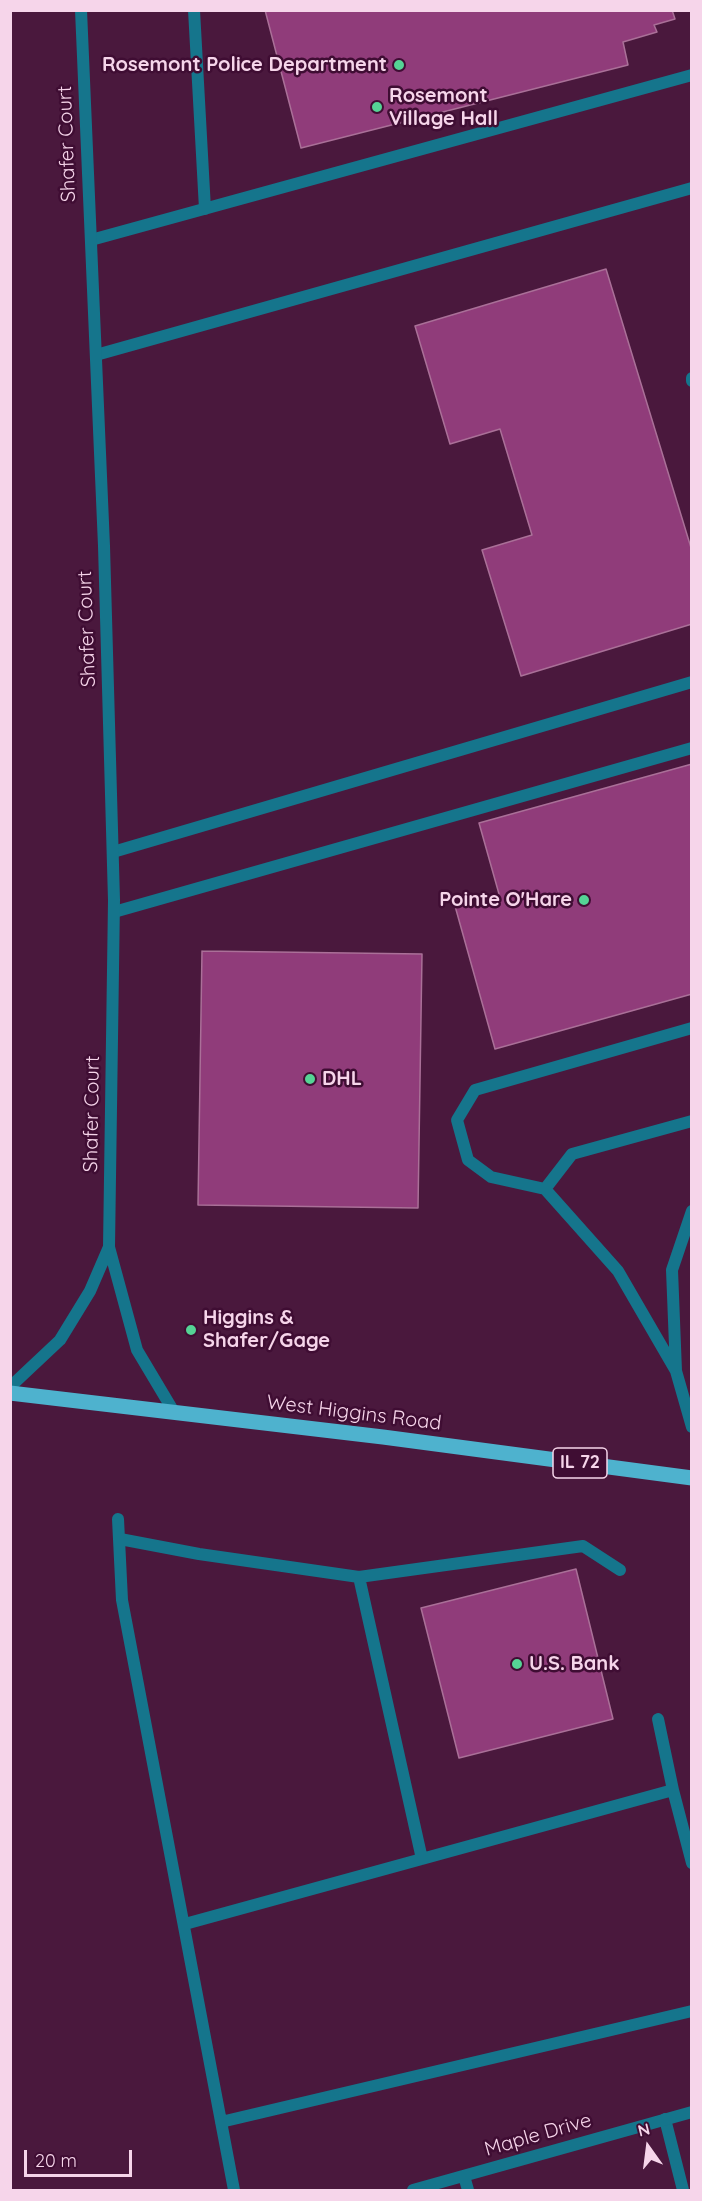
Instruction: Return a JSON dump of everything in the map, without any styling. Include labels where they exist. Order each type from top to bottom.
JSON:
[{"type":"main road","name":"West Higgins Road","points":[[10,1394],[383,1437],[692,1478]]},
{"type":"street","name":"Shafer Court","points":[[81,10],[104,546],[113,852],[109,1247],[137,1350],[174,1412]]},
{"type":"street","points":[[194,10],[205,209]]},
{"type":"street","points":[[91,240],[692,75]]},
{"type":"street","points":[[96,355],[692,188]]},
{"type":"street","points":[[113,852],[692,682]]},
{"type":"street","points":[[114,912],[692,748]]},
{"type":"street","points":[[676,1371],[618,1271],[545,1189],[491,1177],[468,1160],[457,1120],[475,1090],[692,1028]]},
{"type":"street","points":[[545,1189],[572,1154],[692,1120]]},
{"type":"street","points":[[692,1211],[672,1270],[676,1371],[692,1427]]},
{"type":"street","name":"Shafer Court","points":[[10,1387],[60,1340],[90,1291],[109,1247]]},
{"type":"street","points":[[118,1519],[122,1600],[234,2190]]},
{"type":"street","points":[[120,1539],[199,1554],[359,1577],[583,1546],[620,1570]]},
{"type":"street","points":[[359,1577],[422,1858]]},
{"type":"street","points":[[658,1719],[673,1790],[687,1828],[692,1863]]},
{"type":"street","points":[[185,1924],[673,1790]]},
{"type":"street","points":[[221,2122],[692,2010]]},
{"type":"street","name":"Maple Drive","points":[[413,2190],[692,2112]]},
{"type":"street","points":[[665,2119],[683,2190]]},
{"type":"street","name":"Maple Drive","points":[[464,2176],[468,2190]]},
{"type":"building","name":"Rosemont Village Hall","points":[[265,10],[672,10],[675,19],[654,25],[657,32],[623,42],[628,65],[301,148]]},
{"type":"building","points":[[606,269],[692,551],[692,624],[521,676],[482,550],[532,535],[500,429],[450,444],[415,326]]},
{"type":"building","name":"Pointe O'Hare","points":[[692,764],[692,994],[495,1049],[455,906],[499,894],[479,823]]},
{"type":"building","name":"DHL","points":[[202,951],[422,954],[418,1208],[198,1205]]},
{"type":"building","name":"U.S. Bank","points":[[576,1569],[613,1719],[459,1758],[421,1608]]},
{"type":"place","name":"Rosemont Police Department","points":[[399,65]]},
{"type":"place","name":"Rosemont Village Hall","points":[[377,107]]},
{"type":"place","name":"Pointe O'Hare","points":[[584,900]]},
{"type":"place","name":"DHL","points":[[310,1079]]},
{"type":"place","name":"Higgins & Shafer/Gage","points":[[191,1330]]},
{"type":"place","name":"U.S. Bank","points":[[517,1664]]}]
